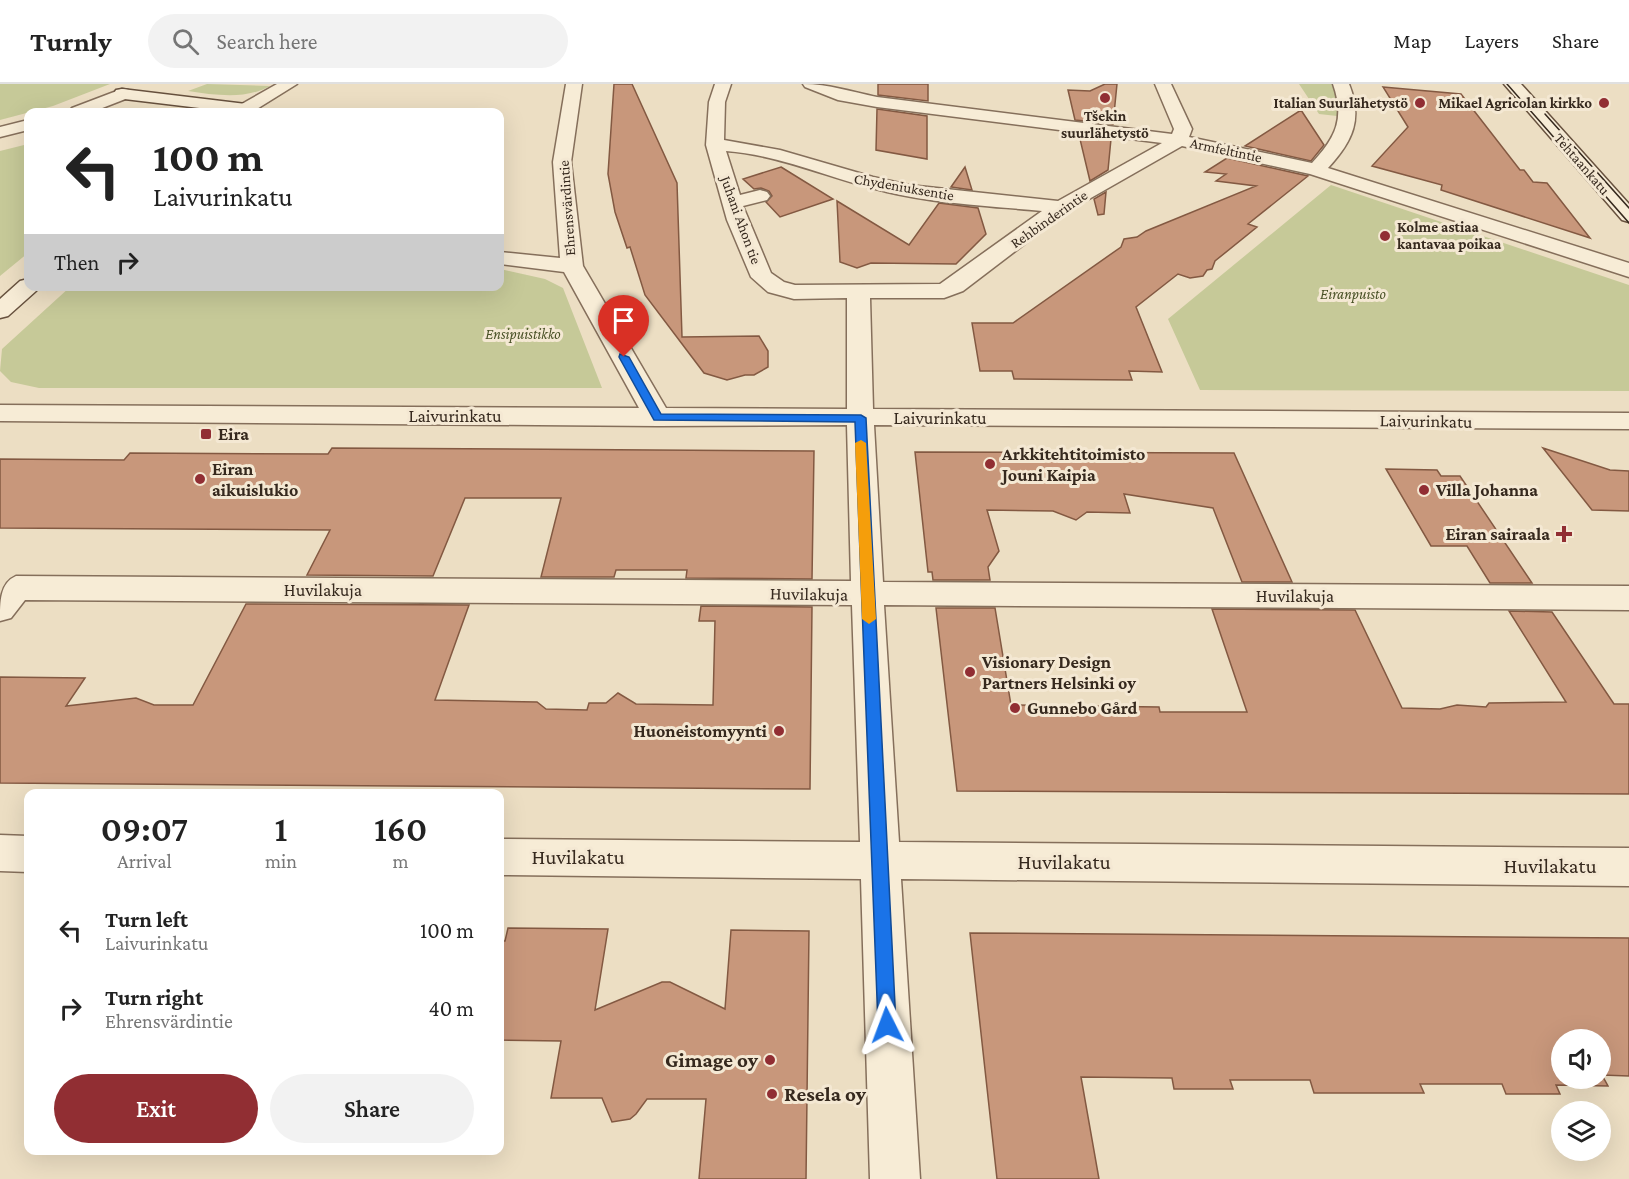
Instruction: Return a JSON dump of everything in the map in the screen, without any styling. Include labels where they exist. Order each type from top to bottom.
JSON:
[{"type":"street","points":[[88,108],[145,84]]},
{"type":"street","points":[[248,108],[289,84]]},
{"type":"street","name":"Ehrensvärdintie","points":[[574,84],[562,162],[572,266],[658,418]]},
{"type":"street","name":"Juhani Ahon tie","points":[[723,84],[717,102],[715,146],[732,203],[762,277],[776,286],[794,292],[858,292]]},
{"type":"street","name":"Armfeltintie","points":[[811,84],[844,96],[886,103],[1179,140],[1316,170],[1629,270]]},
{"type":"street","points":[[1163,84],[1183,129],[1179,140]]},
{"type":"street","points":[[1316,170],[1342,139],[1344,133],[1349,106],[1341,84]]},
{"type":"street","name":"Tehtaankatu","points":[[1512,84],[1629,216]]},
{"type":"street","points":[[122,94],[222,108]]},
{"type":"street","points":[[0,132],[24,126]]},
{"type":"street","name":"Rehbinderintie","points":[[858,292],[944,291],[956,286],[1061,207],[1156,156],[1179,140]]},
{"type":"street","name":"Chydeniuksentie","points":[[715,146],[749,147],[858,180],[900,189],[1061,207]]},
{"type":"street","points":[[732,203],[760,196]]},
{"type":"street","points":[[504,258],[572,266]]},
{"type":"street","points":[[0,311],[24,290]]},
{"type":"street","points":[[858,292],[868,594],[895,1179]]},
{"type":"street","name":"Laivurinkatu","points":[[0,412],[658,418],[1629,421]]},
{"type":"street","name":"Huvilakuja","points":[[0,609],[16,588],[1629,598]]},
{"type":"street","points":[[0,854],[24,854]]},
{"type":"street","name":"Huvilakatu","points":[[504,857],[1629,867]]},
{"type":"green space","points":[[0,84],[110,84],[53,106],[24,108],[24,114],[0,120]]},
{"type":"green space","points":[[207,84],[270,86],[240,95],[188,91]]},
{"type":"green space","points":[[1299,84],[1332,84],[1340,105],[1337,116],[1319,114]]},
{"type":"green space","points":[[24,145],[24,256],[0,276],[0,151]]},
{"type":"green space","name":"Eiranpuisto","points":[[1331,185],[1629,285],[1629,391],[1200,390],[1168,319]]},
{"type":"green space","name":"Ensipuistikko","points":[[504,270],[545,279],[563,288],[602,388],[39,388],[11,382],[0,371],[2,349],[66,291],[504,291]]},
{"type":"building","points":[[614,84],[632,84],[677,183],[682,337],[759,336],[768,351],[768,367],[754,375],[727,380],[704,373],[645,295],[630,247],[627,248],[615,212],[608,174]]},
{"type":"building","points":[[878,84],[928,84],[928,101],[878,95]]},
{"type":"building","points":[[1105,84],[1117,84],[1113,124],[1075,120],[1068,90],[1090,91]]},
{"type":"building","points":[[1383,87],[1461,94],[1520,170],[1524,170],[1533,182],[1547,183],[1590,238],[1441,190],[1442,185],[1372,166],[1408,127]]},
{"type":"building","points":[[877,109],[927,116],[927,159],[876,150]]},
{"type":"building","points":[[1301,110],[1324,145],[1311,161],[1245,146]]},
{"type":"building","points":[[1079,135],[1111,139],[1108,170],[1090,181]]},
{"type":"building","points":[[1227,158],[1308,176],[1248,224],[1257,227],[1215,261],[1212,269],[1207,270],[1203,276],[1190,278],[1178,274],[1136,307],[1162,372],[1129,371],[1132,380],[1014,379],[1012,371],[980,371],[972,323],[1013,323],[1121,247],[1124,239],[1137,237],[1146,231],[1256,186],[1216,181],[1226,174],[1205,172]]},
{"type":"building","points":[[781,167],[833,199],[780,217],[766,202],[772,196],[769,191],[761,188],[754,189],[743,179]]},
{"type":"building","points":[[965,167],[972,190],[951,187]]},
{"type":"building","points":[[1106,192],[1104,214],[1098,215],[1094,199]]},
{"type":"building","points":[[837,201],[909,245],[939,203],[978,208],[986,234],[956,264],[871,263],[857,268],[840,262]]},
{"type":"building","points":[[332,448],[814,451],[812,579],[686,578],[687,570],[616,570],[614,577],[541,577],[561,498],[465,498],[433,576],[307,575],[330,530],[0,528],[0,459],[124,460],[130,453],[328,454]]},
{"type":"building","name":"Eiran sairaala","points":[[1543,448],[1610,470],[1629,471],[1629,511],[1592,510]]},
{"type":"building","points":[[915,452],[1234,453],[1292,582],[1242,582],[1213,508],[1124,494],[1130,513],[1087,512],[1076,520],[1053,511],[987,510],[999,551],[988,567],[990,580],[933,580],[932,572],[928,572]]},
{"type":"building","name":"Villa Johanna","points":[[1386,469],[1437,470],[1441,476],[1460,476],[1532,583],[1490,583],[1467,546],[1431,546]]},
{"type":"building","points":[[246,604],[469,605],[435,700],[537,702],[546,709],[587,710],[589,703],[606,703],[618,693],[636,704],[713,705],[715,621],[699,621],[701,606],[812,607],[810,789],[0,783],[0,677],[85,678],[66,706],[136,698],[154,705],[193,705]]},
{"type":"building","points":[[936,608],[995,608],[1011,705],[1159,707],[1160,712],[1247,712],[1212,609],[1355,610],[1402,708],[1440,709],[1457,705],[1486,707],[1489,703],[1566,702],[1509,611],[1552,612],[1614,704],[1629,704],[1629,794],[957,791]]},
{"type":"building","points":[[508,928],[608,929],[595,1010],[662,982],[670,982],[725,1009],[731,930],[809,931],[806,1179],[699,1179],[706,1099],[647,1099],[630,1119],[612,1122],[602,1098],[551,1098],[561,1041],[504,1040],[505,941]]},
{"type":"building","points":[[970,933],[1629,938],[1629,1076],[1611,1075],[1611,1029],[1551,1029],[1551,1089],[1558,1089],[1560,1094],[1506,1094],[1502,1084],[1420,1084],[1424,1093],[1314,1093],[1310,1080],[1230,1080],[1233,1089],[1174,1089],[1172,1078],[1081,1077],[1099,1179],[997,1179]]},
{"type":"tram line","points":[[1507,84],[1629,223]]},
{"type":"tram line","points":[[1545,114],[1629,208]]},
{"type":"slow traffic","points":[[861,443],[869,619]]},
{"type":"place","name":"Tšekin suurlähetystö","points":[[1105,98]]},
{"type":"place","name":"Italian Suurlähetystö","points":[[1420,103]]},
{"type":"place","name":"Mikael Agricolan kirkko","points":[[1604,103]]},
{"type":"place","name":"Kolme astiaa kantavaa poikaa","points":[[1385,236]]},
{"type":"place","name":"Eira","points":[[206,434]]},
{"type":"place","name":"Arkkitehtitoimisto Jouni Kaipia","points":[[990,464]]},
{"type":"place","name":"Eiran aikuislukio","points":[[200,479]]},
{"type":"place","name":"Villa Johanna","points":[[1424,490]]},
{"type":"place","name":"Eiran sairaala","points":[[1564,534]]},
{"type":"place","name":"Visionary Design Partners Helsinki oy","points":[[970,672]]},
{"type":"place","name":"Gunnebo Gård","points":[[1015,708]]},
{"type":"place","name":"Huoneistomyynti","points":[[779,731]]},
{"type":"place","name":"Gimage oy","points":[[770,1060]]},
{"type":"place","name":"Resela oy","points":[[772,1094]]},
{"type":"route","points":[[624,357],[658,418],[861,418],[887,1025]]}]
